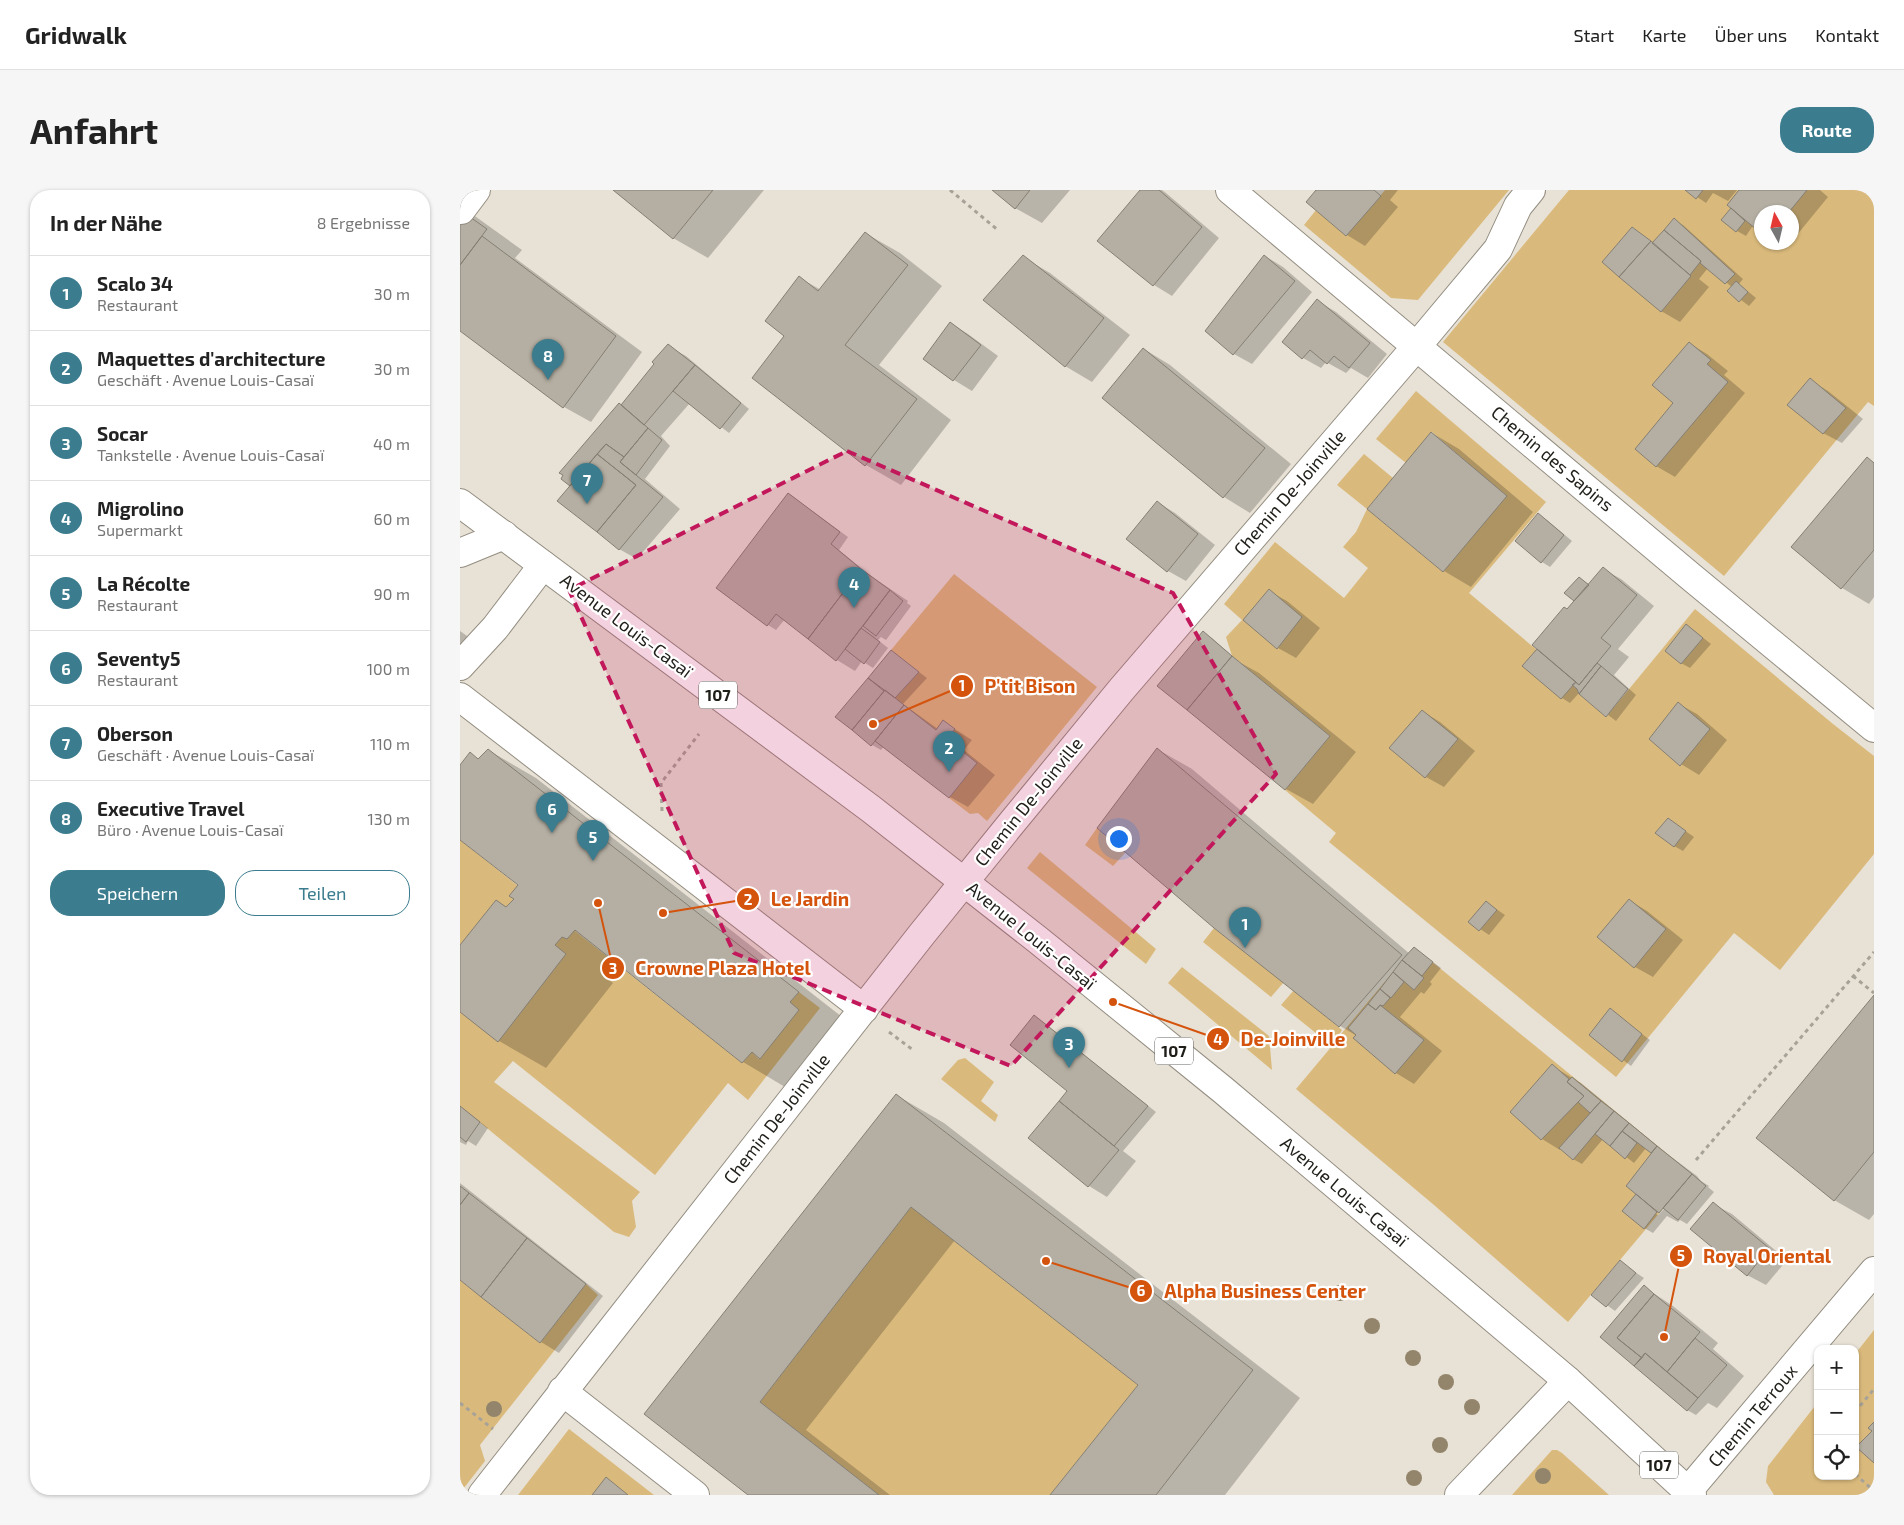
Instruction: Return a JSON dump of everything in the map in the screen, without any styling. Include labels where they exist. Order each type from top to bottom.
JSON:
[{"type":"street","name":"Chemin des Sapins","points":[[1230,190],[1874,728]]},
{"type":"street","name":"Chemin De-Joinville","points":[[482,1495],[963,882],[1121,690],[1498,249],[1518,206],[1531,190]]},
{"type":"street","name":"Avenue Louis-Casaï","points":[[460,503],[871,809],[1038,940],[1223,1090],[1568,1381],[1690,1493]]},
{"type":"street","points":[[460,553],[504,535]]},
{"type":"street","points":[[460,666],[495,628],[543,565]]},
{"type":"street","points":[[460,696],[864,1008]]},
{"type":"street","name":"Chemin Terroux","points":[[1690,1493],[1874,1271]]},
{"type":"street","points":[[1459,1495],[1568,1381]]},
{"type":"street","points":[[562,1391],[695,1495]]},
{"type":"path","points":[[950,190],[999,231]]},
{"type":"path","points":[[662,814],[661,783],[698,734]]},
{"type":"path","points":[[1696,1160],[1874,952]]},
{"type":"path","points":[[1853,976],[1874,993]]},
{"type":"path","points":[[887,1030],[912,1050]]},
{"type":"path","points":[[1859,1407],[1874,1389]]},
{"type":"path","points":[[460,1403],[494,1430]]},
{"type":"path","points":[[1859,1478],[1874,1491]]},
{"type":"highlighted area","points":[[847,451],[1173,593],[1276,774],[1011,1066],[734,953],[569,590]]},
{"type":"shaded area","points":[[1385,190],[1509,190],[1418,300],[1391,298],[1304,225],[1316,210],[1346,236]]},
{"type":"shaded area","points":[[1569,190],[1874,190],[1874,406],[1868,402],[1724,576],[1443,342]]},
{"type":"shaded area","points":[[1416,391],[1546,502],[1469,593],[1575,682],[1572,685],[1579,694],[1606,717],[1695,609],[1874,756],[1874,854],[1780,970],[1734,933],[1616,1077],[1329,842],[1336,833],[1285,790],[1330,736],[1232,656],[1226,637],[1242,620],[1224,604],[1275,542],[1344,598],[1368,568],[1343,547],[1356,532],[1367,509],[1443,572],[1506,496],[1432,432],[1406,463],[1376,439]]},
{"type":"shaded area","points":[[1364,454],[1393,478],[1367,509],[1337,485]]},
{"type":"shaded area","points":[[954,574],[1097,687],[987,821],[978,813],[970,814],[949,798],[977,763],[895,698],[919,672],[891,650]]},
{"type":"shaded area","points":[[1097,828],[1126,852],[1113,866],[1085,845]]},
{"type":"shaded area","points":[[460,840],[742,1063],[752,1052],[759,1059],[790,1002],[799,992],[820,1008],[748,1100],[728,1083],[655,1175],[513,1061],[494,1082],[640,1192],[632,1201],[636,1227],[629,1237],[614,1232],[460,1106]]},
{"type":"shaded area","points":[[1040,852],[1156,949],[1146,964],[1027,868]]},
{"type":"shaded area","points":[[1214,928],[1284,982],[1271,997],[1203,942]]},
{"type":"shaded area","points":[[1414,947],[1692,1174],[1568,1322],[1434,1205],[1296,1089],[1332,1046],[1281,1005],[1294,990],[1342,1030],[1336,1040]]},
{"type":"shaded area","points":[[1182,967],[1269,1036],[1272,1070],[1168,983]]},
{"type":"shaded area","points":[[965,1058],[994,1082],[981,1101],[998,1115],[995,1122],[941,1079],[958,1060]]},
{"type":"shaded area","points":[[911,1207],[1138,1385],[1050,1495],[879,1495],[760,1402]]},
{"type":"shaded area","points":[[460,1280],[540,1343],[586,1284],[598,1295],[480,1445],[485,1461],[460,1493]]},
{"type":"shaded area","points":[[1874,1330],[1874,1495],[1774,1495],[1766,1482],[1768,1466],[1814,1407],[1814,1480],[1859,1480],[1859,1349]]},
{"type":"shaded area","points":[[569,1429],[654,1495],[518,1495]]},
{"type":"shaded area","points":[[1552,1450],[1562,1453],[1609,1495],[1512,1495]]},
{"type":"building","points":[[613,190],[713,190],[673,239]]},
{"type":"building","points":[[992,190],[1030,190],[1015,209]]},
{"type":"building","points":[[1140,190],[1159,190],[1202,227],[1153,286],[1097,241]]},
{"type":"building","points":[[1316,190],[1374,190],[1381,196],[1346,236],[1306,202]]},
{"type":"building","points":[[1685,190],[1703,190],[1696,199]]},
{"type":"building","points":[[1739,190],[1807,190],[1795,205],[1754,205],[1754,227],[1727,205]]},
{"type":"building","points":[[1731,208],[1745,221],[1736,232],[1721,220]]},
{"type":"building","points":[[460,210],[487,229],[460,265]]},
{"type":"building","points":[[1674,218],[1735,274],[1725,284],[1664,230]]},
{"type":"building","points":[[1632,227],[1651,241],[1619,277],[1602,262]]},
{"type":"building","points":[[1664,230],[1701,261],[1690,275],[1652,243]]},
{"type":"building","points":[[865,232],[908,265],[845,345],[917,399],[865,466],[752,378],[784,336],[765,321],[799,276],[818,291]]},
{"type":"building","points":[[482,236],[616,336],[563,408],[460,331],[460,265]]},
{"type":"building","points":[[1651,241],[1691,276],[1661,312],[1619,277]]},
{"type":"building","points":[[1023,255],[1104,318],[1065,367],[983,300]]},
{"type":"building","points":[[1264,255],[1295,281],[1233,355],[1205,331]]},
{"type":"building","points":[[1736,281],[1748,292],[1739,302],[1727,291]]},
{"type":"building","points":[[1317,299],[1370,343],[1349,368],[1334,356],[1327,364],[1310,350],[1302,359],[1282,342]]},
{"type":"building","points":[[950,322],[981,345],[953,381],[923,359]]},
{"type":"building","points":[[1689,342],[1711,360],[1707,364],[1728,382],[1656,467],[1635,449],[1673,403],[1652,385]]},
{"type":"building","points":[[668,344],[695,365],[644,425],[621,405],[654,364],[652,362]]},
{"type":"building","points":[[1143,348],[1265,448],[1223,498],[1102,398]]},
{"type":"building","points":[[695,365],[741,403],[720,429],[673,391]]},
{"type":"building","points":[[1810,378],[1846,408],[1823,434],[1787,405]]},
{"type":"building","points":[[619,403],[648,428],[624,457],[606,444],[570,486],[561,479],[563,475],[559,473]]},
{"type":"building","points":[[648,428],[662,440],[636,475],[620,462]]},
{"type":"building","points":[[1431,432],[1507,496],[1443,572],[1367,509]]},
{"type":"building","points":[[606,444],[624,457],[620,462],[663,497],[619,550],[597,532],[636,485],[597,454]]},
{"type":"building","points":[[597,454],[636,485],[597,532],[557,501]]},
{"type":"building","points":[[1867,457],[1874,463],[1874,550],[1841,589],[1791,547]]},
{"type":"building","points":[[788,493],[840,532],[831,544],[861,569],[808,639],[776,614],[767,626],[716,588]]},
{"type":"building","points":[[1157,501],[1198,534],[1167,572],[1126,539]]},
{"type":"building","points":[[1538,513],[1564,535],[1541,563],[1515,541]]},
{"type":"building","points":[[1603,567],[1637,595],[1601,638],[1611,646],[1579,685],[1532,645],[1564,607],[1567,609]]},
{"type":"building","points":[[861,569],[890,590],[836,661],[808,639]]},
{"type":"building","points":[[1579,577],[1589,585],[1574,601],[1564,593]]},
{"type":"building","points":[[1269,589],[1302,617],[1277,649],[1243,620]]},
{"type":"building","points":[[890,590],[903,601],[876,636],[863,626]]},
{"type":"building","points":[[1686,624],[1703,638],[1681,664],[1665,651]]},
{"type":"building","points":[[861,628],[880,642],[864,664],[845,649]]},
{"type":"building","points":[[1203,631],[1232,656],[1187,710],[1157,686]]},
{"type":"building","points":[[1537,649],[1576,682],[1561,699],[1522,666]]},
{"type":"building","points":[[891,650],[919,672],[895,698],[868,678]]},
{"type":"building","points":[[1232,656],[1330,736],[1285,790],[1187,710]]},
{"type":"building","points":[[1597,663],[1601,666],[1579,694],[1572,685],[1576,682],[1579,685]]},
{"type":"building","points":[[1601,666],[1628,689],[1606,717],[1579,694]]},
{"type":"building","points":[[868,678],[884,691],[852,730],[835,717]]},
{"type":"building","points":[[885,690],[904,705],[871,746],[852,730]]},
{"type":"building","points":[[1678,702],[1710,729],[1680,766],[1649,739]]},
{"type":"building","points":[[904,705],[936,730],[943,720],[955,729],[947,739],[977,763],[949,798],[875,741]]},
{"type":"building","points":[[1422,710],[1458,739],[1425,778],[1389,748]]},
{"type":"building","points":[[1157,748],[1402,955],[1339,1027],[1214,928],[1097,828]]},
{"type":"building","points":[[488,749],[799,992],[790,1002],[799,1010],[760,1059],[752,1052],[742,1063],[575,930],[567,939],[562,937],[555,945],[566,954],[498,1042],[460,1012],[460,945],[496,900],[506,907],[514,899],[509,896],[518,885],[460,840],[460,765],[470,752],[478,759]]},
{"type":"building","points":[[1668,818],[1686,831],[1674,847],[1655,833]]},
{"type":"building","points":[[1629,899],[1666,929],[1634,968],[1597,937]]},
{"type":"building","points":[[1486,901],[1497,910],[1479,931],[1468,922]]},
{"type":"building","points":[[1414,947],[1433,962],[1422,976],[1402,960]]},
{"type":"building","points":[[1402,960],[1424,978],[1414,990],[1393,972]]},
{"type":"building","points":[[1393,972],[1404,982],[1391,998],[1380,989]]},
{"type":"building","points":[[1380,989],[1390,998],[1383,1006],[1380,1005],[1376,1010],[1368,1004]]},
{"type":"building","points":[[1874,995],[1874,1152],[1834,1201],[1756,1138]]},
{"type":"building","points":[[1368,1004],[1376,1010],[1380,1005],[1424,1040],[1395,1074],[1353,1038],[1356,1035],[1348,1028]]},
{"type":"building","points":[[1610,1008],[1642,1034],[1622,1062],[1589,1035]]},
{"type":"building","points":[[1034,1015],[1148,1106],[1114,1146],[1059,1101],[1067,1091],[1010,1045]]},
{"type":"building","points":[[1552,1064],[1569,1079],[1567,1082],[1584,1096],[1541,1140],[1510,1112]]},
{"type":"building","points":[[1572,1077],[1601,1101],[1590,1113],[1578,1102],[1584,1096],[1567,1082]]},
{"type":"building","points":[[896,1094],[1253,1370],[1156,1495],[1050,1495],[1138,1385],[911,1207],[760,1402],[879,1495],[748,1495],[644,1414]]},
{"type":"building","points":[[1059,1101],[1119,1150],[1088,1187],[1028,1138]]},
{"type":"building","points":[[1601,1101],[1614,1111],[1573,1160],[1559,1148]]},
{"type":"building","points":[[460,1106],[480,1122],[466,1142],[460,1137]]},
{"type":"building","points":[[1614,1111],[1629,1123],[1610,1146],[1595,1134]]},
{"type":"building","points":[[1629,1123],[1657,1146],[1651,1153],[1622,1131]]},
{"type":"building","points":[[1622,1131],[1637,1143],[1625,1159],[1610,1146]]},
{"type":"building","points":[[1657,1146],[1692,1174],[1659,1213],[1626,1186]]},
{"type":"building","points":[[1692,1174],[1706,1186],[1678,1220],[1663,1208]]},
{"type":"building","points":[[460,1186],[469,1193],[460,1205]]},
{"type":"building","points":[[469,1193],[527,1238],[481,1297],[460,1280],[460,1205]]},
{"type":"building","points":[[1636,1194],[1657,1212],[1644,1229],[1622,1211]]},
{"type":"building","points":[[1713,1202],[1769,1248],[1747,1276],[1690,1229]]},
{"type":"building","points":[[527,1238],[586,1284],[540,1343],[481,1297]]},
{"type":"building","points":[[1620,1260],[1636,1273],[1606,1307],[1591,1295]]},
{"type":"building","points":[[1644,1285],[1654,1294],[1617,1338],[1642,1358],[1634,1366],[1600,1337]]},
{"type":"building","points":[[1654,1294],[1700,1332],[1667,1372],[1645,1353],[1642,1358],[1617,1338]]},
{"type":"building","points":[[1695,1338],[1727,1365],[1698,1398],[1667,1372]]},
{"type":"building","points":[[1645,1353],[1698,1398],[1687,1411],[1634,1366]]},
{"type":"building","points":[[1874,1422],[1874,1463],[1859,1450],[1859,1444],[1872,1431],[1868,1428]]},
{"type":"building","points":[[606,1477],[628,1495],[592,1495]]},
{"type":"place","name":"Executive Travel","points":[[548,380]]},
{"type":"place","name":"Oberson","points":[[587,504]]},
{"type":"place","name":"Migrolino","points":[[854,608]]},
{"type":"place","name":"P'tit Bison","points":[[873,724]]},
{"type":"place","name":"Maquettes d'architecture","points":[[949,772]]},
{"type":"place","name":"Seventy5","points":[[552,833]]},
{"type":"place","name":"La Récolte","points":[[593,861]]},
{"type":"place","name":"Crowne Plaza Hotel","points":[[598,903]]},
{"type":"place","name":"Le Jardin","points":[[663,913]]},
{"type":"place","name":"Scalo 34","points":[[1245,948]]},
{"type":"place","name":"De-Joinville","points":[[1113,1002]]},
{"type":"place","name":"Socar","points":[[1069,1068]]},
{"type":"place","name":"Alpha Business Center","points":[[1046,1261]]},
{"type":"place","name":"Royal Oriental","points":[[1664,1337]]}]
